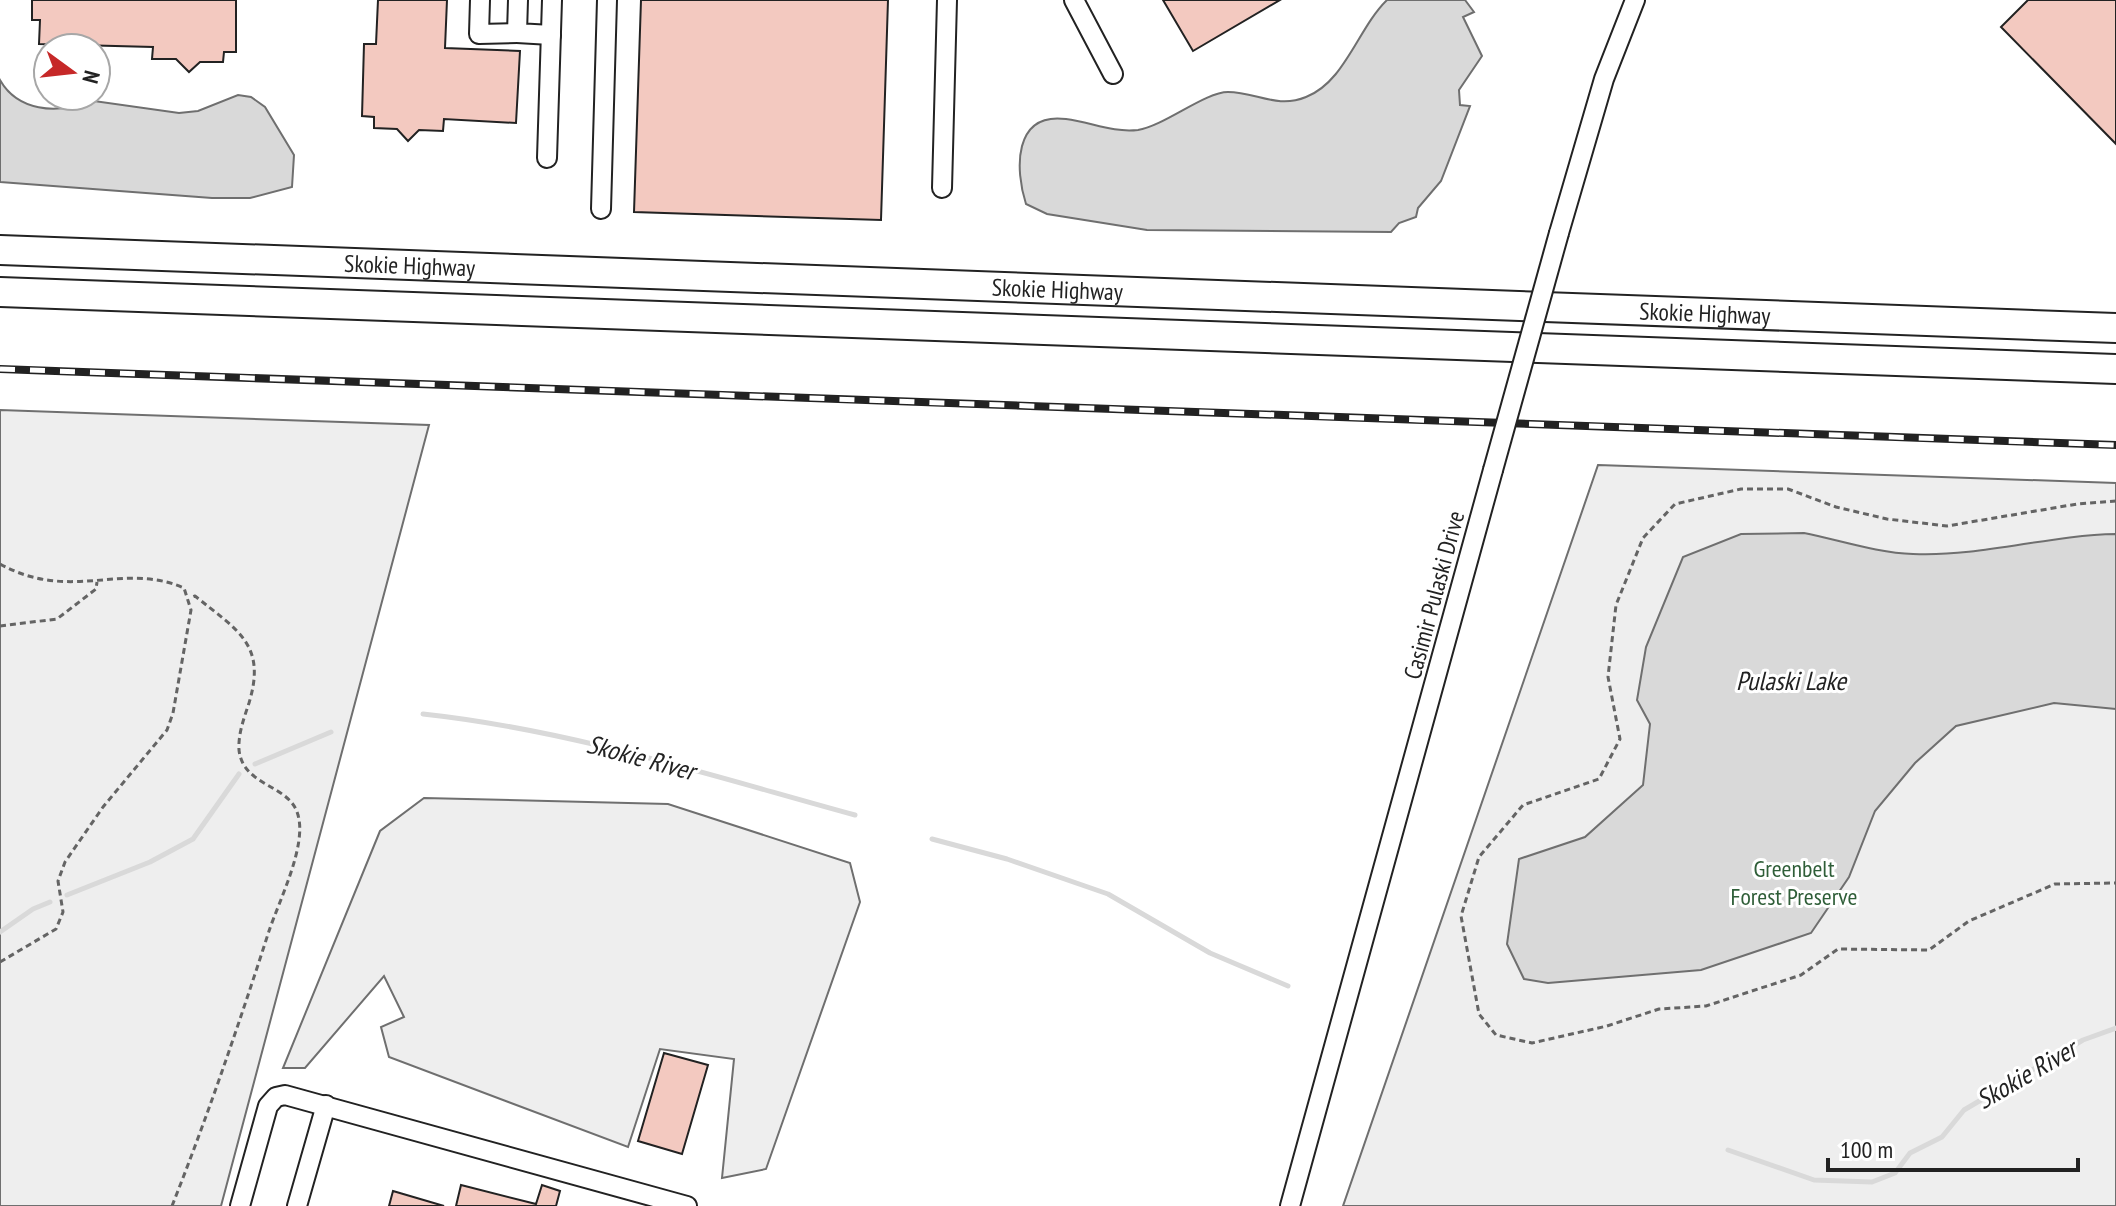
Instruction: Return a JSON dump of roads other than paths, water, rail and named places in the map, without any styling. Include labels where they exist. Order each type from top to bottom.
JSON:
[{"type":"highway","name":"Skokie Highway","points":[[0,250],[2116,328]]},
{"type":"highway","name":"Skokie Highway","points":[[0,292],[2116,369]]},
{"type":"street","points":[[480,0],[479,34],[551,35]]},
{"type":"street","points":[[517,33],[518,0]]},
{"type":"street","points":[[547,158],[552,0]]},
{"type":"street","points":[[601,209],[607,0]]},
{"type":"street","points":[[942,188],[947,0]]},
{"type":"street","points":[[1074,0],[1113,74]]},
{"type":"street","name":"Casimir Pulaski Drive","points":[[1290,1206],[1559,233],[1604,79],[1635,0]]},
{"type":"street","points":[[240,1206],[268,1106],[276,1097],[285,1095],[687,1206]]},
{"type":"street","points":[[297,1206],[326,1105]]},
{"type":"water","points":[[1387,0],[1465,0],[1474,12],[1463,17],[1482,56],[1459,90],[1460,105],[1470,106],[1441,181],[1418,208],[1416,217],[1399,223],[1391,232],[1147,230],[1047,214],[1026,204],[1020,160],[1027,134],[1036,125],[1049,119],[1066,119],[1110,129],[1138,130],[1219,93],[1286,101],[1306,97],[1331,79]]},
{"type":"water","points":[[0,80],[17,98],[32,105],[32,112],[112,112],[112,104],[179,113],[198,111],[238,95],[251,97],[265,107],[294,155],[292,187],[250,198],[212,198],[0,182]]},
{"type":"water","name":"Pulaski Lake","points":[[1804,533],[1872,549],[1913,554],[1964,552],[2116,534],[2116,709],[2054,703],[1956,726],[1915,763],[1875,811],[1849,877],[1811,933],[1701,970],[1548,983],[1524,979],[1507,944],[1519,859],[1585,837],[1643,785],[1650,724],[1637,700],[1646,647],[1683,557],[1741,534]]},
{"type":"waterway","name":"Skokie River","points":[[423,714],[478,721],[587,743],[855,815]]},
{"type":"waterway","name":"Skokie River","points":[[255,764],[331,732]]},
{"type":"waterway","name":"Skokie River","points":[[67,895],[150,862],[193,839],[239,774]]},
{"type":"waterway","name":"Skokie River","points":[[932,839],[1007,859],[1108,894],[1210,953],[1288,986]]},
{"type":"waterway","name":"Skokie River","points":[[0,932],[33,909],[50,902]]},
{"type":"waterway","name":"Skokie River","points":[[1728,1150],[1814,1180],[1872,1182],[1895,1173],[1910,1153],[1942,1137],[1964,1110],[2083,1040],[2116,1028]]},
{"type":"railway","points":[[0,369],[2116,445]]},
{"type":"park label","name":"Greenbelt Forest Preserve","points":[[1794,882]]}]
